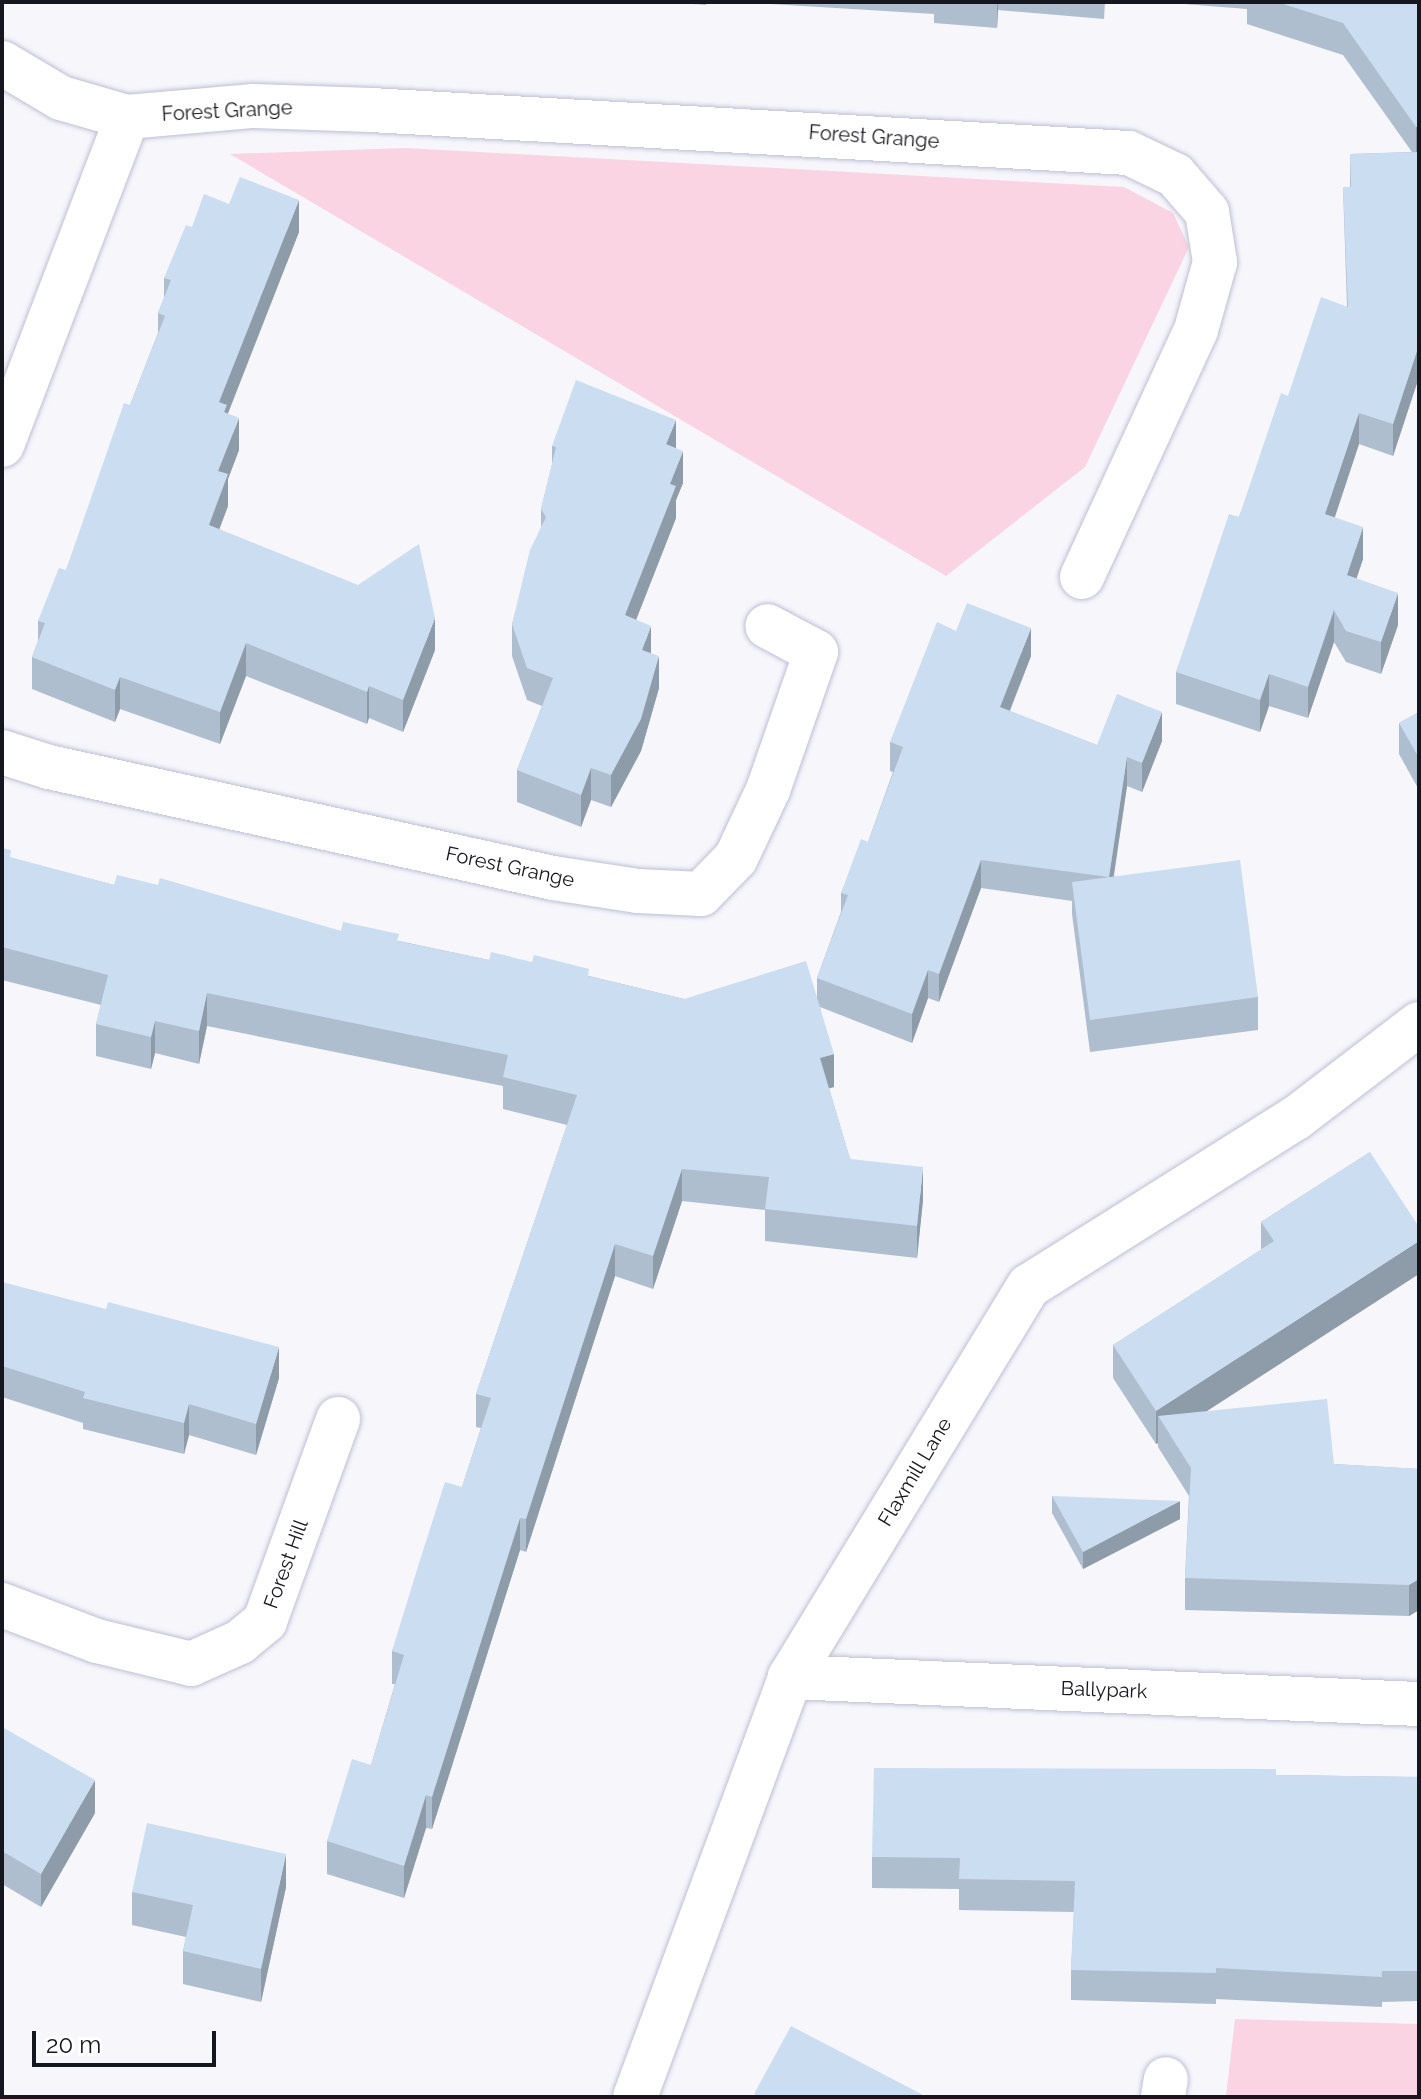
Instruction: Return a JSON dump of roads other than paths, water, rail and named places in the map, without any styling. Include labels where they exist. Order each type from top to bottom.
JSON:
[{"type":"street","name":"Forest Grange","points":[[2,63],[61,98],[127,117],[254,106],[357,109],[1129,153],[1175,175],[1207,212],[1215,262],[1196,330],[1082,577]]},
{"type":"street","points":[[2,445],[127,117]]},
{"type":"street","name":"Forest Grange","points":[[2,752],[49,767],[553,878],[638,891],[701,894],[736,858],[768,790],[816,652],[767,626]]},
{"type":"street","name":"Flaxmill Lane","points":[[635,2097],[790,1677],[1029,1286],[1296,1118],[1419,1024]]},
{"type":"street","name":"Forest Hill","points":[[2,1605],[97,1641],[191,1664],[240,1642],[265,1621],[338,1419]]},
{"type":"street","name":"Ballypark","points":[[790,1677],[1419,1704]]}]
